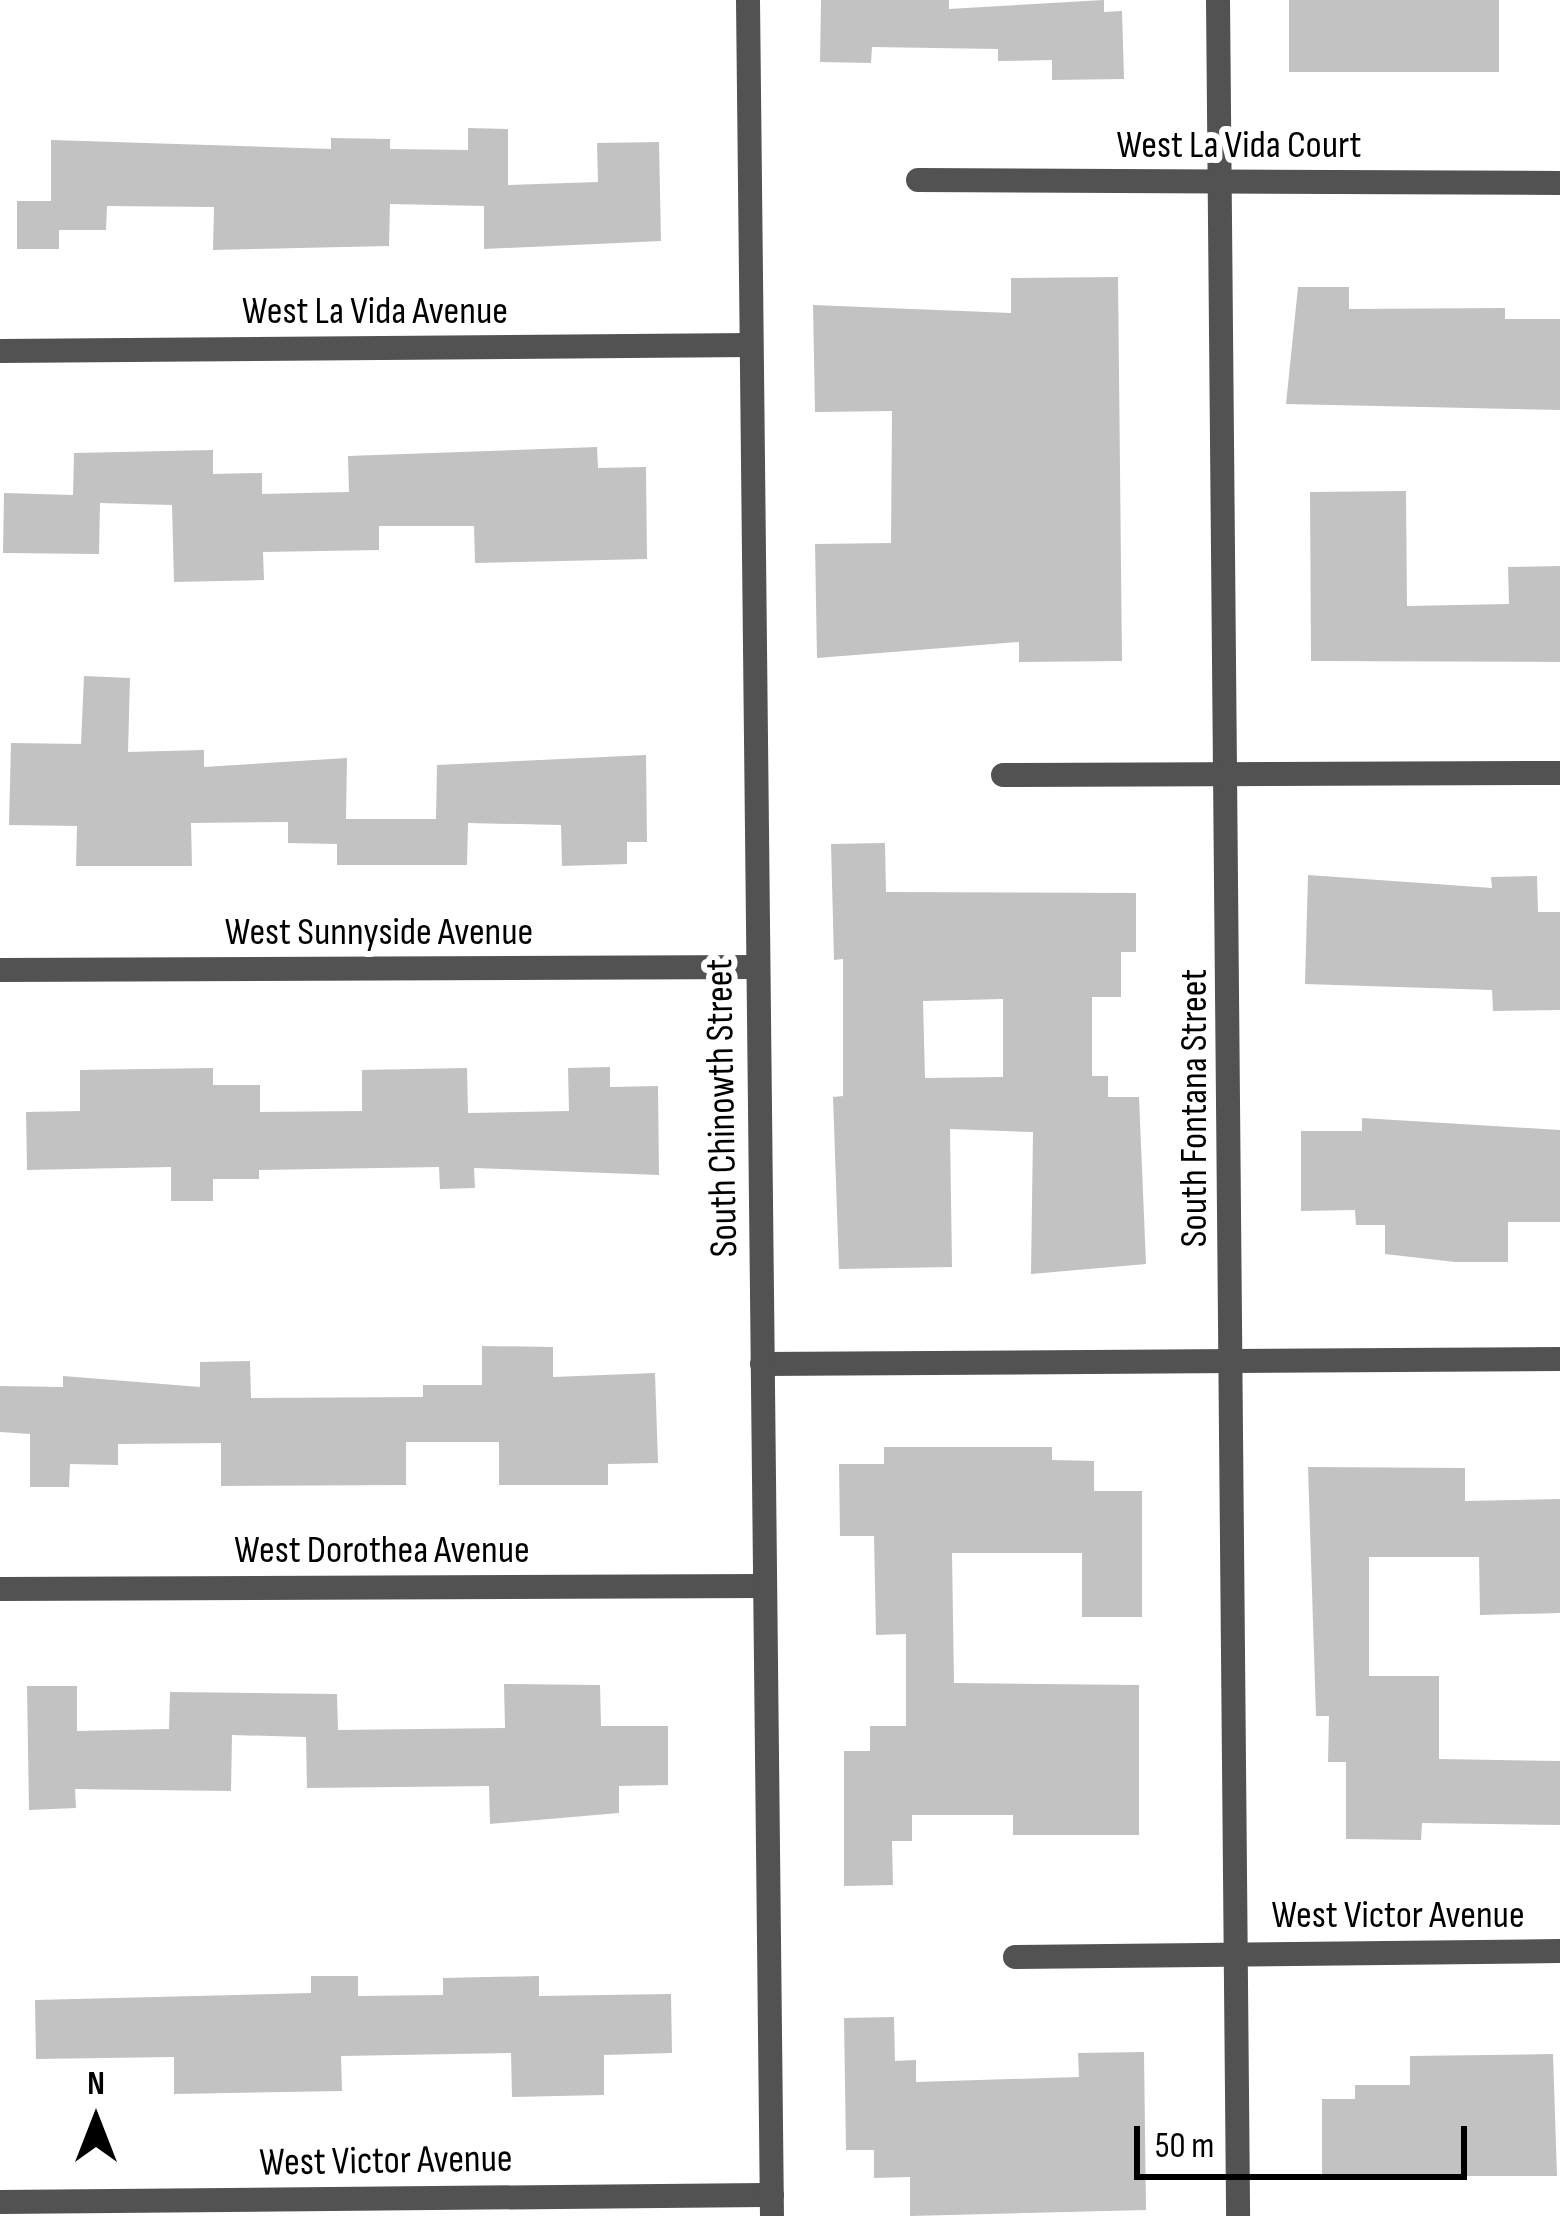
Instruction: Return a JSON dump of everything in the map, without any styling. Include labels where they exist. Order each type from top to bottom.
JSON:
[{"type":"street","name":"South Chinowth Street","points":[[748,0],[772,2205]]},
{"type":"street","name":"South Fontana Street","points":[[1218,0],[1238,2216]]},
{"type":"street","name":"West La Vida Court","points":[[918,180],[1560,182]]},
{"type":"street","name":"West La Vida Avenue","points":[[0,351],[751,345]]},
{"type":"street","points":[[1003,775],[1560,773]]},
{"type":"street","name":"West Sunnyside Avenue","points":[[0,970],[758,967]]},
{"type":"street","points":[[762,1364],[1560,1358]]},
{"type":"street","name":"West Dorothea Avenue","points":[[0,1589],[765,1586]]},
{"type":"street","name":"West Victor Avenue","points":[[1015,1957],[1560,1951]]},
{"type":"street","name":"West Victor Avenue","points":[[0,2202],[772,2205]]},
{"type":"building","points":[[821,0],[949,0],[949,9],[1104,0],[1104,12],[1122,11],[1124,79],[1052,80],[1052,60],[998,61],[998,49],[872,47],[871,63],[820,62]]},
{"type":"building","points":[[1289,0],[1499,0],[1499,72],[1289,72]]},
{"type":"building","points":[[468,128],[508,129],[508,185],[598,182],[597,143],[659,142],[661,241],[484,249],[484,206],[390,204],[389,246],[213,250],[214,207],[107,206],[106,230],[59,230],[59,249],[17,249],[17,201],[51,201],[51,140],[331,149],[331,138],[390,139],[390,149],[468,150]]},
{"type":"building","points":[[1118,277],[1122,661],[1019,662],[1019,642],[817,658],[815,544],[891,543],[892,411],[815,412],[813,305],[1011,313],[1011,278]]},
{"type":"building","points":[[1298,287],[1349,287],[1349,309],[1505,308],[1505,319],[1560,319],[1560,410],[1286,404]]},
{"type":"building","points":[[597,447],[598,468],[646,467],[647,559],[475,563],[474,526],[379,526],[379,550],[263,552],[264,580],[174,582],[172,505],[100,503],[99,554],[3,553],[4,493],[73,495],[74,453],[213,450],[213,474],[262,473],[262,494],[349,492],[348,456]]},
{"type":"building","points":[[1406,491],[1407,606],[1509,604],[1508,567],[1560,566],[1560,662],[1311,661],[1310,492]]},
{"type":"building","points":[[84,676],[130,678],[128,752],[204,750],[204,767],[347,758],[346,819],[436,819],[437,765],[646,755],[647,842],[627,842],[627,864],[562,866],[561,825],[468,823],[467,865],[337,865],[337,844],[288,843],[288,822],[191,823],[192,866],[76,866],[77,826],[9,825],[11,743],[81,744]]},
{"type":"building","points":[[885,843],[886,892],[1136,893],[1136,952],[1121,952],[1121,997],[1092,997],[1092,1076],[1108,1076],[1108,1097],[1139,1097],[1146,1264],[1031,1274],[1033,1132],[950,1129],[952,1267],[839,1269],[833,1097],[843,1096],[843,959],[834,960],[831,844]],"holes":[[[1003,999],[1003,1077],[925,1078],[923,1001]]]},
{"type":"building","points":[[1308,875],[1492,888],[1491,877],[1537,876],[1538,912],[1560,912],[1560,1010],[1493,1011],[1492,990],[1305,984]]},
{"type":"building","points":[[610,1067],[610,1087],[658,1086],[659,1175],[474,1168],[475,1188],[440,1189],[439,1167],[259,1170],[259,1179],[213,1179],[213,1201],[171,1201],[171,1167],[27,1170],[26,1112],[80,1111],[80,1070],[213,1068],[213,1085],[260,1085],[260,1112],[362,1111],[362,1070],[467,1068],[468,1113],[569,1111],[568,1068]]},
{"type":"building","points":[[1362,1118],[1560,1130],[1560,1222],[1508,1222],[1508,1262],[1455,1262],[1385,1254],[1385,1225],[1356,1225],[1355,1210],[1301,1211],[1301,1131],[1362,1131]]},
{"type":"building","points":[[482,1346],[553,1347],[553,1377],[655,1373],[658,1463],[608,1464],[608,1485],[499,1485],[499,1442],[406,1442],[406,1485],[221,1486],[221,1443],[118,1444],[118,1465],[70,1464],[69,1487],[30,1487],[30,1434],[0,1432],[0,1386],[63,1387],[63,1376],[200,1387],[200,1362],[250,1361],[251,1398],[423,1397],[423,1385],[482,1385]]},
{"type":"building","points":[[884,1447],[1052,1447],[1052,1460],[1094,1461],[1094,1491],[1142,1491],[1142,1617],[1082,1617],[1082,1553],[952,1553],[954,1683],[1139,1685],[1139,1835],[1013,1835],[1013,1815],[912,1815],[912,1841],[892,1841],[893,1885],[844,1886],[844,1751],[870,1751],[870,1726],[906,1726],[906,1634],[876,1635],[874,1536],[840,1536],[839,1464],[884,1464]]},
{"type":"building","points":[[1308,1467],[1465,1468],[1465,1501],[1560,1499],[1560,1613],[1480,1615],[1479,1557],[1369,1557],[1369,1676],[1439,1676],[1439,1759],[1560,1761],[1560,1825],[1422,1823],[1421,1840],[1346,1839],[1346,1762],[1328,1762],[1329,1716],[1316,1716]]},
{"type":"building","points":[[504,1684],[600,1685],[601,1726],[668,1726],[668,1785],[619,1786],[619,1813],[490,1824],[489,1786],[307,1788],[306,1737],[232,1735],[231,1791],[75,1789],[76,1808],[29,1810],[27,1686],[77,1686],[77,1731],[169,1729],[170,1692],[337,1694],[338,1730],[505,1728]]},
{"type":"building","points":[[311,1976],[358,1976],[358,1996],[443,1995],[443,1978],[539,1976],[539,1996],[671,1994],[672,2053],[604,2055],[604,2095],[512,2097],[511,2053],[341,2056],[342,2091],[174,2094],[174,2057],[36,2059],[35,2000],[311,1993]]},
{"type":"building","points":[[894,2017],[895,2061],[916,2060],[916,2082],[1079,2077],[1078,2053],[1144,2052],[1146,2210],[910,2216],[910,2177],[874,2178],[874,2150],[846,2150],[844,2018]]},
{"type":"building","points":[[1553,2054],[1557,2176],[1322,2176],[1322,2099],[1355,2099],[1355,2085],[1410,2085],[1410,2056]]}]
